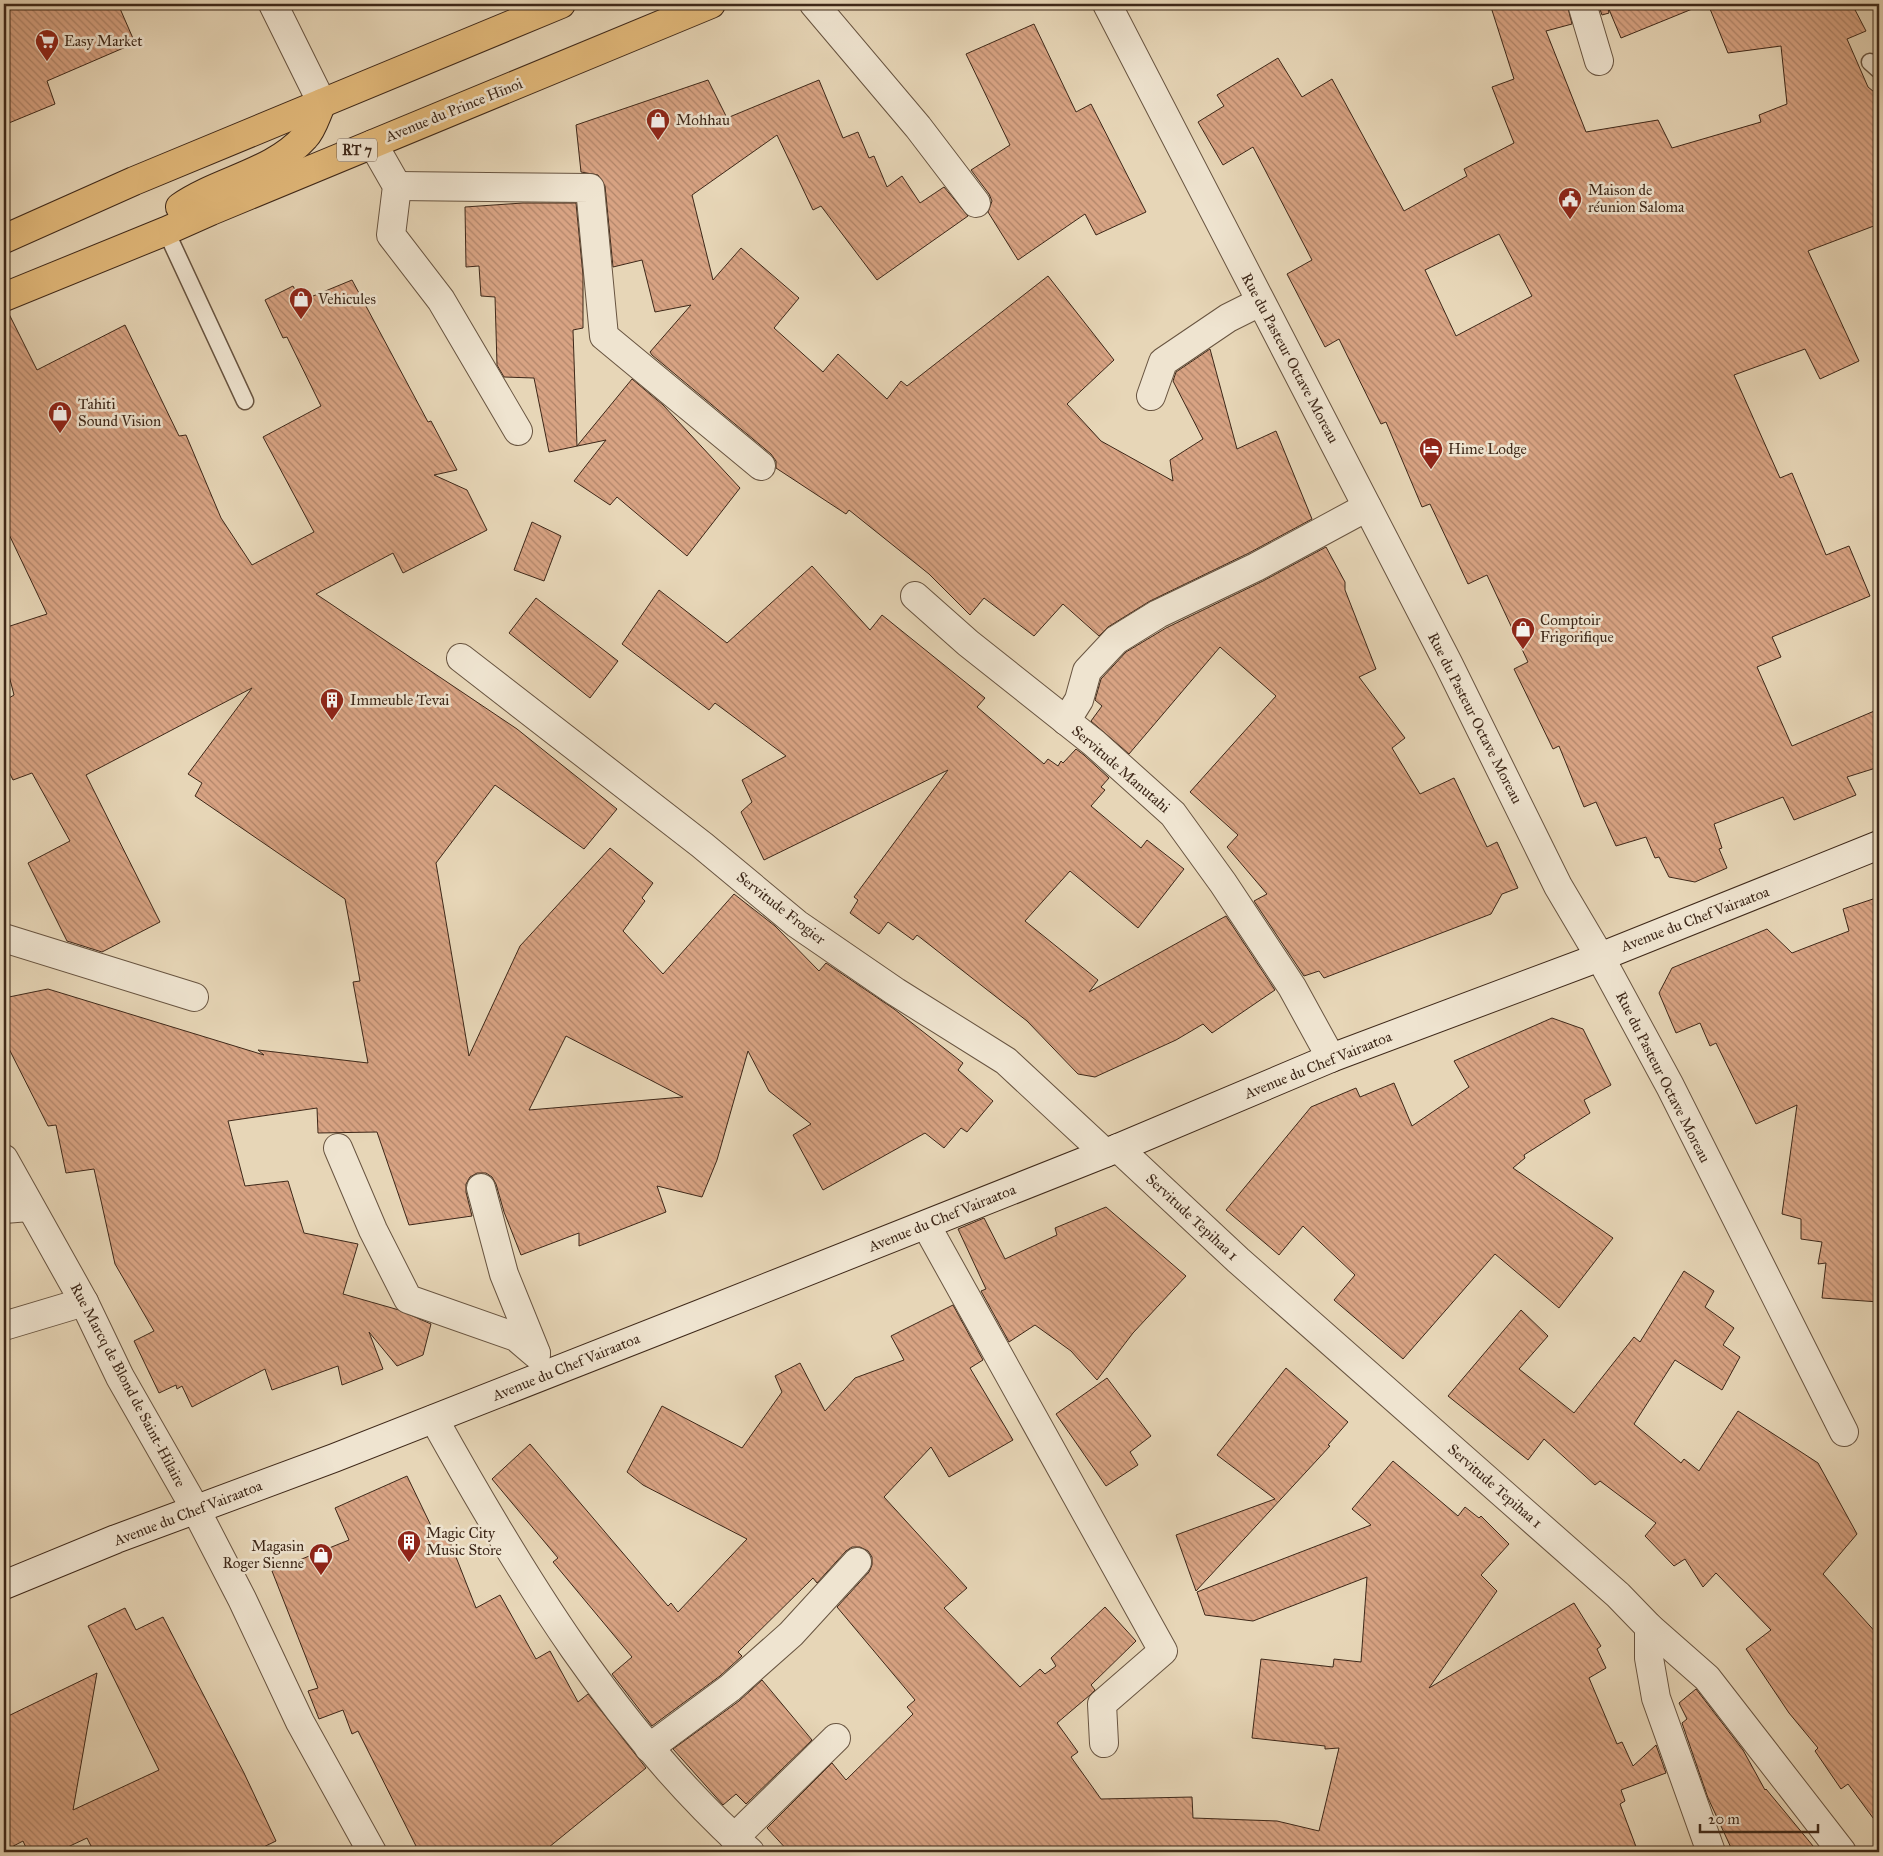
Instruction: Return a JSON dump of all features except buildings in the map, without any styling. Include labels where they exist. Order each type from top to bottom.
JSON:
[{"type":"main road","points":[[4,239],[322,102],[561,4]]},
{"type":"main road","name":"Avenue du Prince Hīnoi","points":[[4,297],[166,232],[711,4]]},
{"type":"main road","points":[[166,232],[168,215],[184,204],[283,157],[307,136],[322,102]]},
{"type":"street","points":[[273,4],[322,102]]},
{"type":"street","points":[[814,4],[918,127],[976,203]]},
{"type":"street","name":"Rue du Pasteur Octave Moreau","points":[[1107,4],[1452,671],[1558,886],[1600,957],[1670,1086],[1844,1432]]},
{"type":"street","points":[[1582,4],[1599,61]]},
{"type":"street","points":[[373,144],[397,186],[391,235],[441,300],[518,431]]},
{"type":"street","points":[[397,186],[590,188],[604,336],[761,466]]},
{"type":"street","points":[[1151,396],[1163,362],[1228,318],[1260,302]]},
{"type":"street","points":[[1066,721],[1079,700],[1087,671],[1116,640],[1158,614],[1256,567],[1367,507]]},
{"type":"street","name":"Servitude Manutahi","points":[[915,596],[968,643],[1142,784],[1173,814],[1223,882],[1292,987],[1332,1058]]},
{"type":"street","name":"Servitude Frogier","points":[[461,658],[702,845],[797,924],[896,992],[1006,1061],[1111,1150]]},
{"type":"street","name":"Avenue du Chef Vairaatoa","points":[[4,1585],[434,1419],[540,1365],[926,1225],[1332,1058],[1600,957],[1879,845]]},
{"type":"street","points":[[4,938],[194,997]]},
{"type":"street","points":[[338,1148],[373,1230],[408,1299],[516,1337],[540,1365]]},
{"type":"street","name":"Servitude Tepihaa 1","points":[[1111,1150],[1618,1595],[1648,1627],[1707,1678],[1842,1852]]},
{"type":"street","name":"Rue Marcq de Blond de Saint-Hilaire","points":[[4,1159],[17,1208],[84,1302],[120,1377],[196,1510],[242,1599],[300,1722],[372,1852]]},
{"type":"street","points":[[481,1188],[504,1274],[540,1365]]},
{"type":"street","points":[[926,1225],[1163,1651],[1102,1704],[1104,1744]]},
{"type":"street","points":[[4,1326],[84,1302]]},
{"type":"street","points":[[434,1419],[496,1530],[559,1629],[649,1748],[742,1845],[836,1738]]},
{"type":"street","points":[[649,1748],[730,1688],[791,1634],[856,1562]]},
{"type":"street","points":[[1648,1627],[1649,1658],[1656,1698],[1711,1852]]},
{"type":"lane","points":[[166,232],[245,401]]},
{"type":"place","name":"Easy Market","points":[[47,62]]},
{"type":"place","name":"Mohhau","points":[[658,141]]},
{"type":"place","name":"Maison de réunion Saloma","points":[[1570,220]]},
{"type":"place","name":"Vehicules","points":[[301,320]]},
{"type":"place","name":"Tahiti Sound Vision","points":[[60,434]]},
{"type":"place","name":"Hime Lodge","points":[[1431,470]]},
{"type":"place","name":"Comptoir Frigorifique","points":[[1523,650]]},
{"type":"place","name":"Immeuble Tevai","points":[[332,721]]},
{"type":"place","name":"Magic City Music Store","points":[[409,1563]]},
{"type":"place","name":"Magasin Roger Sienne","points":[[321,1576]]}]
